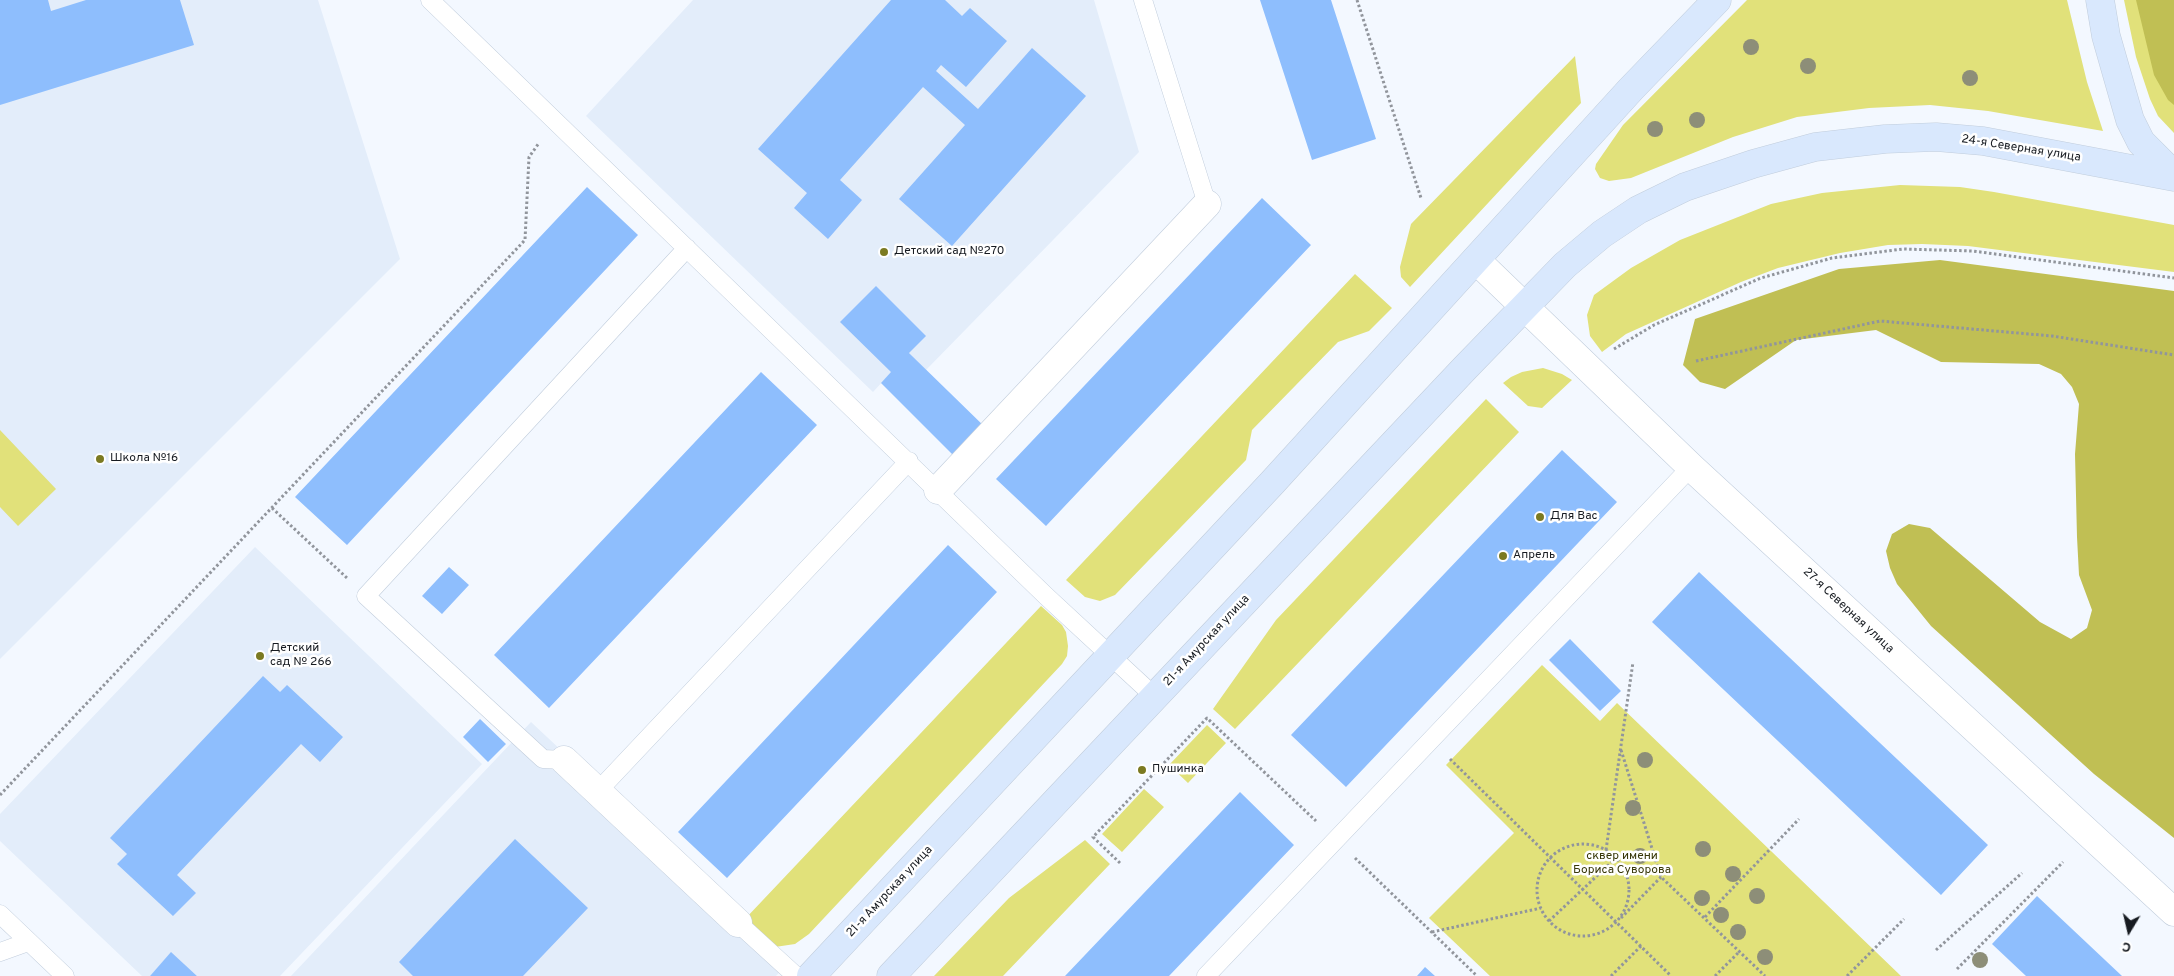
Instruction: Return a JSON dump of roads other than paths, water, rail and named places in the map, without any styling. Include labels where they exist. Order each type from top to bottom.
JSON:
[{"type":"main road","name":"21-я Амурская улица","points":[[811,976],[1111,656],[1418,324],[1631,89],[1717,0]]},
{"type":"main road","points":[[2100,0],[2106,36],[2130,120],[2141,142],[2174,176]]},
{"type":"main road","name":"24-я Северная улица","points":[[1524,307],[1565,265],[1602,234],[1638,210],[1694,184],[1753,164],[1815,148],[1885,139],[1936,138],[1983,141],[2174,176]]},
{"type":"main road","name":"21-я Амурская улица","points":[[891,976],[1524,307]]},
{"type":"street","points":[[938,490],[1207,204]]},
{"type":"street","name":"27-я Северная улица","points":[[1476,260],[1691,467],[2174,912]]},
{"type":"street","points":[[564,760],[738,923]]},
{"type":"lane","points":[[430,0],[1154,696]]},
{"type":"lane","points":[[1143,0],[1207,204]]},
{"type":"lane","points":[[564,760],[543,759],[366,596],[687,248]]},
{"type":"lane","points":[[598,791],[909,462]]},
{"type":"lane","points":[[1206,976],[1691,467]]},
{"type":"lane","points":[[0,914],[65,976]]},
{"type":"lane","points":[[738,923],[796,976]]},
{"type":"lane","points":[[0,952],[28,942]]},
{"type":"place","name":"Детский сад №270","points":[[884,252]]},
{"type":"place","name":"Школа №16","points":[[100,459]]},
{"type":"place","name":"Для Вас","points":[[1540,517]]},
{"type":"place","name":"Апрель","points":[[1503,556]]},
{"type":"place","name":"Детский сад № 266","points":[[260,656]]},
{"type":"place","name":"Пушинка","points":[[1142,770]]},
{"type":"park label","name":"сквер имени Бориса Суворова","points":[[1622,864]]}]
